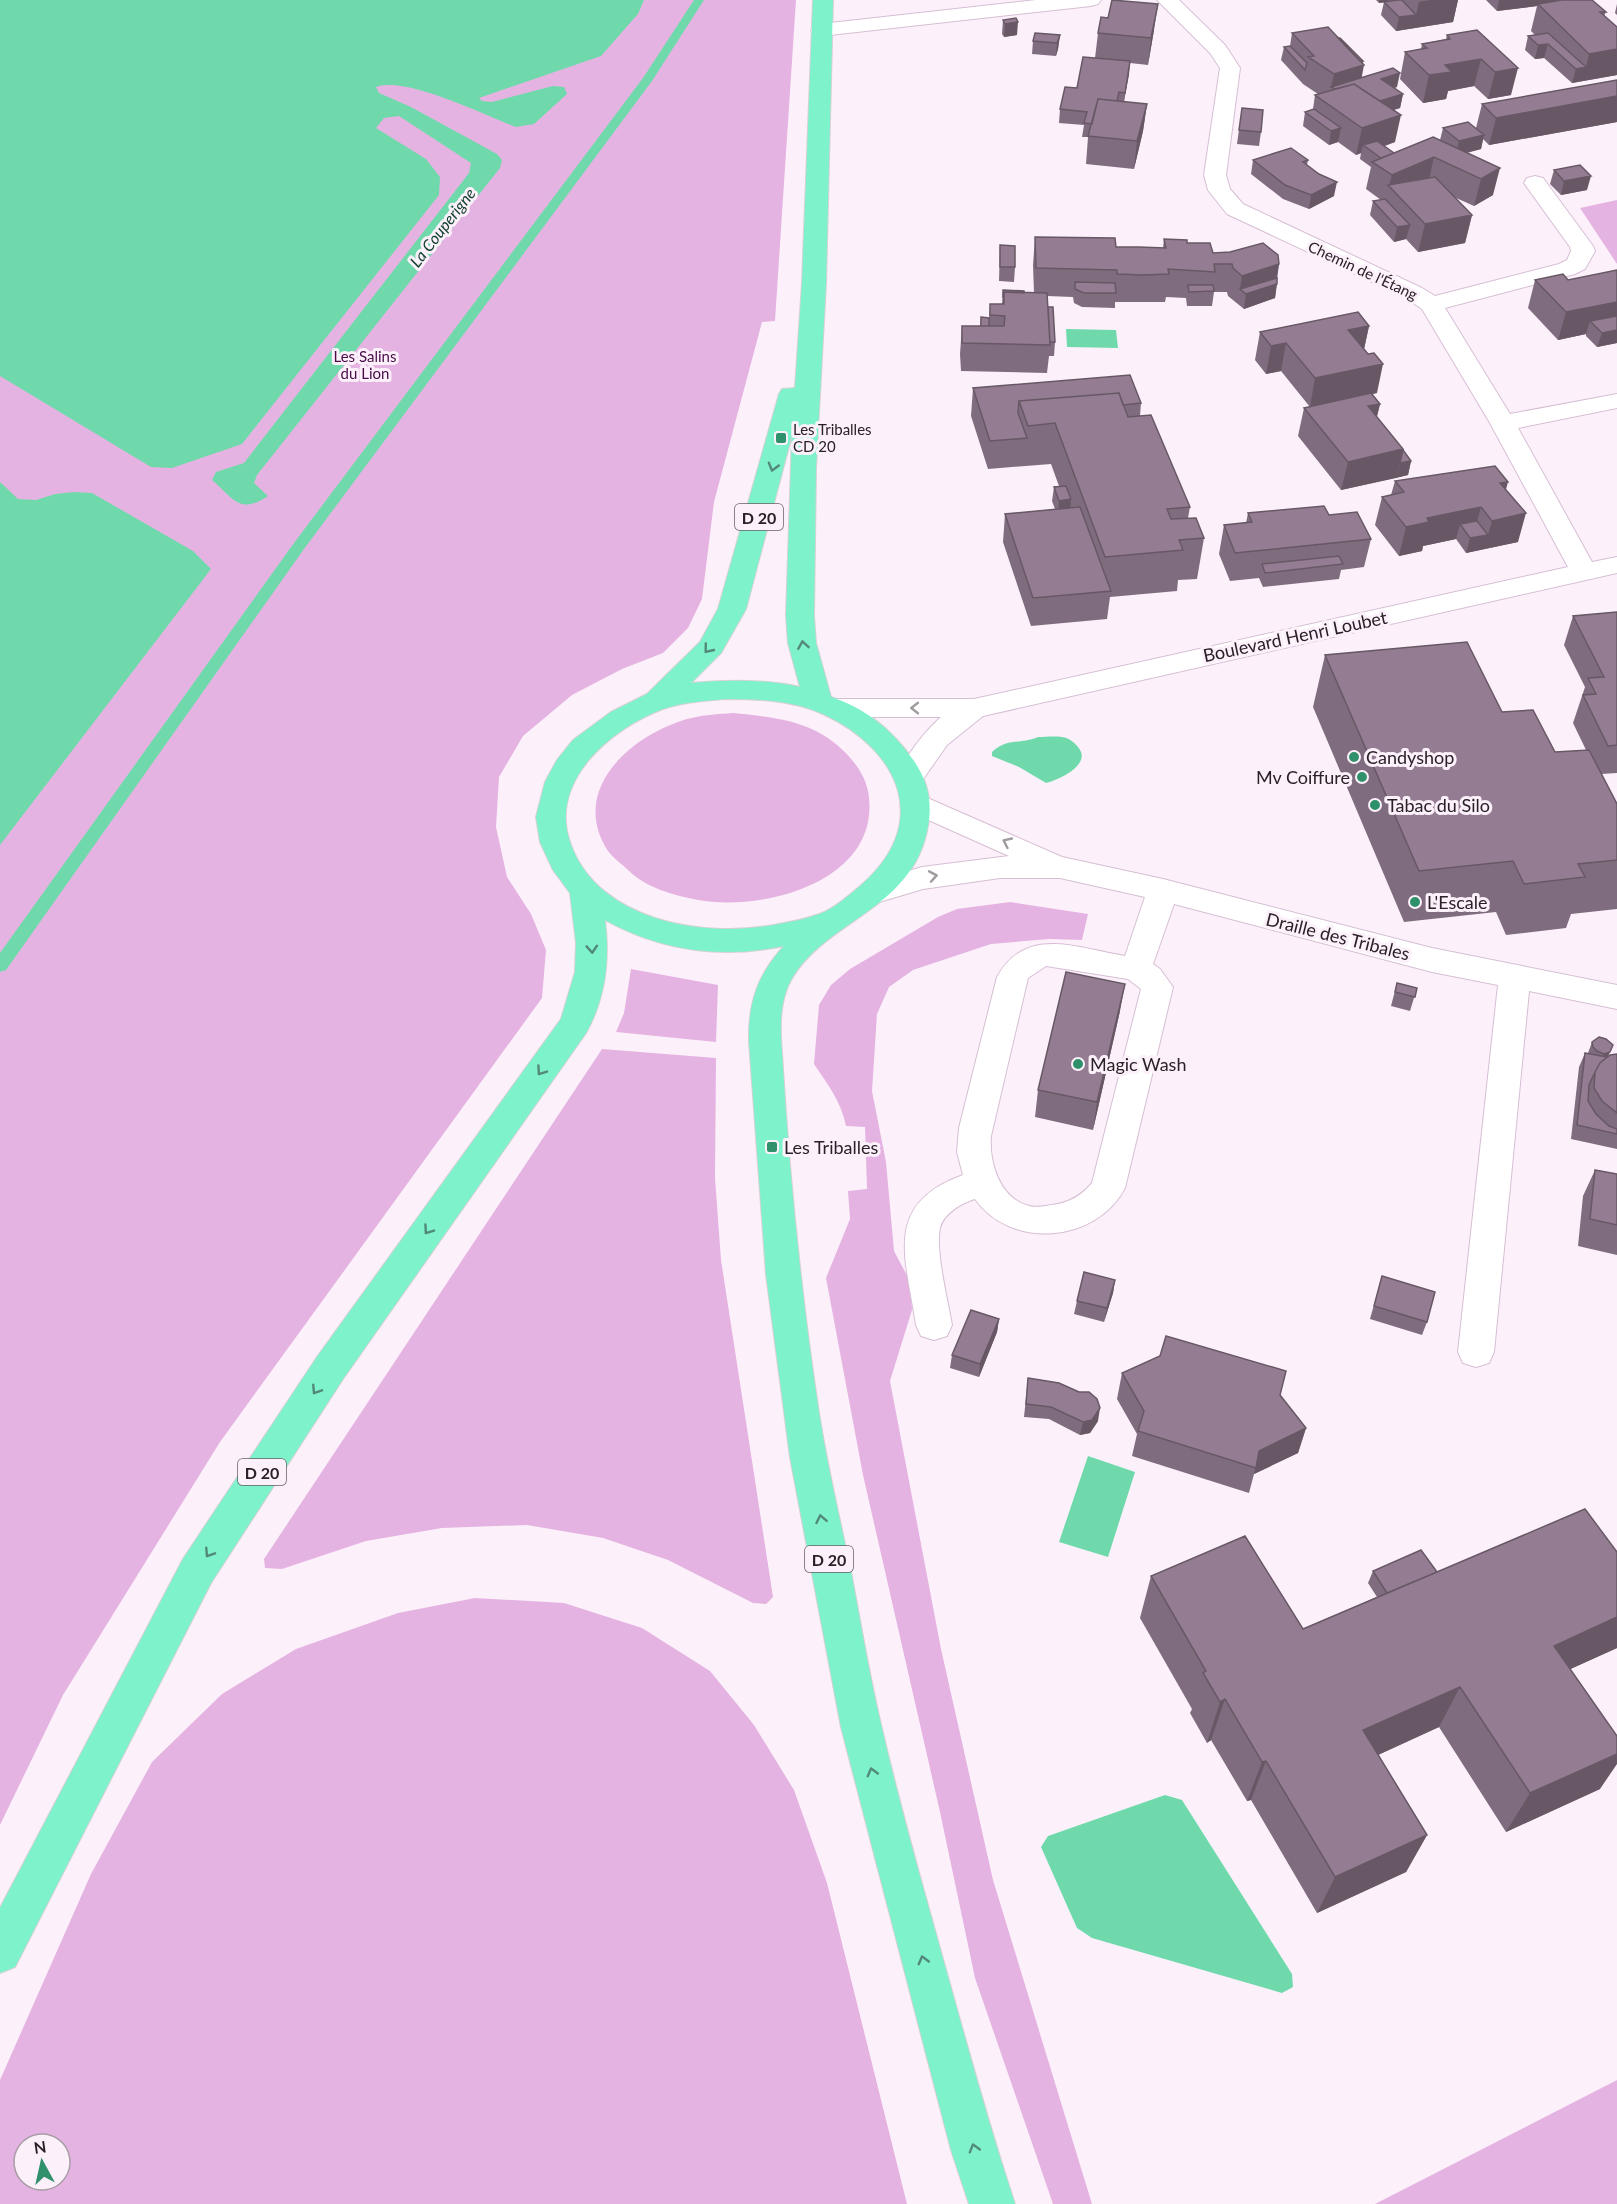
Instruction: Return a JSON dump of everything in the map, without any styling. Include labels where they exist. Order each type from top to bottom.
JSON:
[{"type":"main road","name":"D 20","points":[[823,0],[812,308],[803,468],[800,616],[802,643],[826,705]]},
{"type":"main road","name":"D 20","points":[[657,701],[711,647],[732,609],[781,438],[812,308]]},
{"type":"main road","points":[[710,690],[765,690],[826,705],[857,718],[876,733],[894,753],[913,790],[914,834],[900,865],[876,892],[830,922],[779,938],[724,942],[670,935],[622,917],[585,891],[560,857],[551,820],[558,783],[580,749],[613,722],[657,701],[710,690]]},
{"type":"main road","name":"D 20","points":[[0,1952],[197,1571],[330,1368],[575,1024],[587,995],[592,973],[593,952],[585,891]]},
{"type":"main road","name":"D 20","points":[[830,922],[783,966],[773,984],[764,1019],[776,1199],[801,1416],[864,1740],[974,2150],[992,2204]]},
{"type":"street","points":[[821,30],[958,7],[1092,0]]},
{"type":"street","name":"Chemin de l'Étang","points":[[1167,0],[1218,49],[1230,68],[1215,174],[1220,190],[1228,202],[1261,222],[1414,293],[1431,304],[1503,423],[1584,572]]},
{"type":"street","points":[[1431,304],[1567,269],[1577,264],[1583,251],[1581,246],[1535,183]]},
{"type":"street","points":[[1503,423],[1617,400]]},
{"type":"street","name":"Boulevard Henri Loubet","points":[[826,705],[974,708],[1617,565]]},
{"type":"street","name":"Boulevard Henri Loubet","points":[[913,790],[934,740],[948,724],[974,708]]},
{"type":"street","name":"Draille des Tribales","points":[[913,790],[1060,867]]},
{"type":"street","name":"Draille des Tribales","points":[[876,892],[922,878],[963,871],[1000,867],[1060,867],[1163,890],[1376,946],[1617,997]]},
{"type":"street","points":[[1136,969],[1163,890]]},
{"type":"street","points":[[1046,954],[1136,969],[1149,977],[1157,987],[1108,1188],[1098,1202],[1080,1213],[1058,1219],[1032,1221],[1009,1212],[996,1201],[982,1182],[976,1167],[974,1133],[1013,977],[1020,965],[1033,957],[1046,954]]},
{"type":"street","points":[[1476,1352],[1515,977]]},
{"type":"street","points":[[934,1325],[922,1248],[923,1225],[935,1206],[952,1193],[982,1182]]},
{"type":"green space","name":"Les Salins du Lion","points":[[0,0],[796,0],[775,321],[762,322],[714,502],[702,599],[688,628],[663,653],[622,669],[572,695],[523,736],[499,777],[496,827],[507,877],[531,914],[546,950],[542,998],[220,1442],[63,1695],[0,1825]]},
{"type":"green space","points":[[1617,200],[1617,264],[1580,208]]},
{"type":"green space","points":[[733,713],[796,723],[825,736],[849,756],[861,773],[868,791],[868,822],[858,847],[839,868],[814,883],[785,894],[755,901],[698,900],[670,893],[643,882],[608,851],[598,828],[596,806],[601,786],[612,768],[627,751],[646,738],[687,719]]},
{"type":"green space","points":[[1010,902],[1088,914],[1082,940],[1049,939],[991,944],[913,970],[889,987],[877,1014],[872,1091],[886,1162],[894,1251],[911,1283],[912,1310],[890,1381],[941,1649],[993,1880],[1092,2204],[1053,2204],[975,1978],[940,1812],[863,1475],[826,1278],[850,1219],[848,1191],[867,1189],[865,1127],[846,1126],[837,1101],[814,1064],[819,1005],[831,985],[850,969],[938,917],[957,909]]},
{"type":"green space","points":[[631,969],[718,985],[716,1042],[616,1032],[624,1013]]},
{"type":"green space","points":[[602,1049],[716,1058],[715,1178],[721,1260],[773,1597],[766,1604],[753,1603],[668,1560],[603,1538],[527,1525],[442,1528],[366,1541],[282,1569],[265,1568],[264,1559]]},
{"type":"green space","points":[[475,1598],[564,1603],[642,1628],[710,1671],[754,1725],[794,1790],[827,1883],[907,2204],[0,2204],[0,2080],[91,1874],[152,1762],[222,1694],[296,1649],[398,1613]]},
{"type":"green space","points":[[1617,2080],[1617,2204],[1375,2204]]},
{"type":"water","name":"La Couperigne","points":[[0,0],[644,0],[638,14],[601,56],[479,98],[482,101],[492,102],[553,86],[564,87],[567,94],[534,124],[516,127],[425,92],[389,85],[376,87],[379,93],[411,107],[497,154],[502,160],[500,168],[257,475],[254,483],[268,496],[258,502],[244,504],[232,498],[212,480],[216,472],[244,463],[469,173],[471,163],[399,116],[384,118],[376,128],[426,159],[440,177],[439,195],[242,444],[172,468],[151,467],[0,376]]},
{"type":"water","points":[[1066,329],[1116,330],[1118,348],[1067,347]]},
{"type":"water","points":[[0,482],[18,499],[36,500],[55,494],[92,493],[193,551],[211,569],[0,845]]},
{"type":"water","points":[[1038,737],[1062,737],[1071,740],[1081,753],[1078,765],[1066,775],[1046,783],[1019,767],[992,756],[992,752],[1003,744]]},
{"type":"water","points":[[1088,1456],[1135,1472],[1108,1557],[1059,1542]]},
{"type":"water","points":[[1165,1795],[1182,1800],[1292,1974],[1293,1987],[1282,1993],[1092,1938],[1077,1928],[1041,1847],[1048,1836]]},
{"type":"building","points":[[1112,0],[1158,4],[1151,38],[1098,33],[1101,17],[1108,18]]},
{"type":"building","points":[[1402,0],[1416,15],[1399,17],[1384,2]]},
{"type":"building","points":[[1562,0],[1592,0],[1606,12],[1600,12],[1617,27],[1617,49],[1589,54],[1538,4]]},
{"type":"building","points":[[1016,18],[1018,22],[1005,24],[1003,20]]},
{"type":"building","points":[[1328,27],[1364,65],[1334,74],[1308,57],[1314,56],[1292,33]]},
{"type":"building","points":[[1477,30],[1518,68],[1495,72],[1481,59],[1445,65],[1452,72],[1429,75],[1405,52],[1427,48],[1422,44],[1450,39],[1447,35]]},
{"type":"building","points":[[1035,33],[1060,35],[1057,43],[1033,41]]},
{"type":"building","points":[[1548,33],[1586,67],[1576,69],[1548,44],[1538,45],[1528,36]]},
{"type":"building","points":[[1338,38],[1340,38],[1363,61],[1360,61]]},
{"type":"building","points":[[1290,46],[1307,63],[1305,70],[1284,47]]},
{"type":"building","points":[[1083,57],[1130,61],[1125,93],[1119,92],[1117,101],[1098,99],[1092,124],[1084,123],[1087,112],[1060,109],[1065,87],[1077,88]]},
{"type":"building","points":[[1393,68],[1400,73],[1381,79],[1403,94],[1380,101],[1354,84],[1335,89],[1331,87]]},
{"type":"building","points":[[1617,80],[1617,96],[1496,118],[1482,104]]},
{"type":"building","points":[[1354,84],[1401,115],[1362,128],[1315,95]]},
{"type":"building","points":[[1098,99],[1147,104],[1137,141],[1088,136]]},
{"type":"building","points":[[1242,108],[1263,110],[1261,132],[1239,130]]},
{"type":"building","points":[[1314,109],[1341,128],[1331,131],[1305,112]]},
{"type":"building","points":[[1468,122],[1484,135],[1459,141],[1443,128]]},
{"type":"building","points":[[1433,137],[1500,168],[1481,179],[1434,157],[1392,175],[1372,162]]},
{"type":"building","points":[[1377,141],[1394,153],[1381,158],[1363,145]]},
{"type":"building","points":[[1291,148],[1308,160],[1303,162],[1319,174],[1337,182],[1311,195],[1285,185],[1253,160]]},
{"type":"building","points":[[1580,165],[1591,176],[1564,181],[1554,170]]},
{"type":"building","points":[[1435,177],[1472,215],[1425,224],[1388,185]]},
{"type":"building","points":[[1385,199],[1410,225],[1397,227],[1373,201]]},
{"type":"building","points":[[1035,237],[1115,238],[1116,247],[1166,248],[1164,239],[1187,240],[1187,243],[1210,243],[1213,253],[1230,252],[1263,243],[1278,255],[1279,264],[1242,276],[1232,264],[1214,264],[1215,272],[1168,269],[1169,274],[1143,275],[1117,274],[1117,270],[1036,268]]},
{"type":"building","points":[[1000,245],[1015,246],[1015,267],[1000,267]]},
{"type":"building","points":[[1617,270],[1617,302],[1566,312],[1535,280],[1563,274],[1568,280]]},
{"type":"building","points":[[1277,278],[1277,284],[1246,294],[1240,289]]},
{"type":"building","points":[[1075,282],[1115,283],[1116,293],[1084,293],[1075,289]]},
{"type":"building","points":[[1188,285],[1213,285],[1214,291],[1189,292]]},
{"type":"building","points":[[1003,290],[1024,291],[1024,293],[1004,292],[1003,298]]},
{"type":"building","points":[[1004,292],[1047,293],[1050,345],[962,343],[962,326],[1004,326],[1005,316],[990,315],[990,304],[1004,304]]},
{"type":"building","points":[[1048,307],[1053,307],[1055,342],[1050,342]]},
{"type":"building","points":[[1358,312],[1369,326],[1348,330],[1368,354],[1374,353],[1383,364],[1315,378],[1286,343],[1271,346],[1260,332]]},
{"type":"building","points":[[1617,316],[1617,330],[1602,333],[1590,321]]},
{"type":"building","points":[[981,317],[989,318],[989,326],[981,326]]},
{"type":"building","points":[[1130,375],[1141,403],[1123,405],[1119,393],[1019,401],[1018,413],[1027,438],[990,441],[973,388]]},
{"type":"building","points":[[1119,393],[1128,417],[1151,415],[1190,507],[1167,509],[1171,519],[1196,518],[1204,538],[1179,540],[1183,550],[1105,557],[1055,423],[1028,426],[1019,401]]},
{"type":"building","points":[[1371,393],[1380,404],[1368,406],[1403,449],[1348,462],[1304,408]]},
{"type":"building","points":[[1403,450],[1411,461],[1400,463]]},
{"type":"building","points":[[1495,466],[1508,482],[1500,483],[1526,513],[1492,521],[1481,507],[1427,518],[1429,522],[1406,527],[1382,497],[1404,492],[1395,481]]},
{"type":"building","points":[[1066,486],[1071,499],[1059,501],[1054,487]]},
{"type":"building","points":[[1324,506],[1329,515],[1357,512],[1371,539],[1235,553],[1224,525],[1252,522],[1248,513]]},
{"type":"building","points":[[1080,507],[1111,591],[1033,598],[1005,514]]},
{"type":"building","points":[[1477,521],[1488,535],[1470,538],[1460,524]]},
{"type":"building","points":[[1339,556],[1343,564],[1265,573],[1262,564]]},
{"type":"building","points":[[1617,612],[1617,745],[1608,746],[1583,695],[1596,694],[1588,678],[1604,677],[1573,616]]},
{"type":"building","points":[[1467,642],[1502,712],[1533,710],[1555,752],[1589,750],[1617,804],[1617,860],[1578,864],[1585,877],[1524,884],[1513,861],[1419,871],[1325,655]]},
{"type":"building","name":"Magic Wash","points":[[1066,972],[1125,984],[1097,1102],[1038,1090]]},
{"type":"building","points":[[1397,983],[1417,988],[1415,997],[1395,992]]},
{"type":"building","points":[[1599,1037],[1613,1045],[1610,1052],[1604,1054],[1593,1047],[1592,1042]]},
{"type":"building","points":[[1585,1053],[1607,1057],[1600,1063],[1589,1085],[1588,1101],[1596,1114],[1609,1126],[1617,1129],[1617,1134],[1577,1125]]},
{"type":"building","points":[[1617,1054],[1617,1113],[1602,1101],[1594,1088],[1595,1072],[1600,1063],[1610,1055]]},
{"type":"building","points":[[1595,1170],[1617,1174],[1617,1225],[1590,1219]]},
{"type":"building","points":[[1084,1272],[1115,1280],[1107,1308],[1077,1301]]},
{"type":"building","points":[[1382,1276],[1435,1292],[1427,1322],[1374,1306]]},
{"type":"building","points":[[971,1310],[999,1319],[980,1364],[952,1355]]},
{"type":"building","points":[[1166,1336],[1286,1371],[1280,1395],[1306,1428],[1259,1451],[1256,1468],[1138,1431],[1144,1411],[1122,1373],[1160,1356]]},
{"type":"building","points":[[1028,1378],[1059,1383],[1079,1392],[1089,1392],[1097,1399],[1100,1408],[1092,1420],[1083,1422],[1051,1407],[1026,1404]]},
{"type":"building","points":[[1585,1509],[1617,1552],[1617,1617],[1554,1646],[1617,1736],[1617,1754],[1530,1793],[1460,1687],[1363,1730],[1427,1835],[1335,1877],[1266,1761],[1262,1762],[1225,1699],[1220,1702],[1203,1673],[1206,1671],[1151,1576],[1245,1536],[1303,1629]]},
{"type":"building","points":[[1421,1550],[1437,1572],[1387,1593],[1373,1571]]},
{"type":"waterway","points":[[0,966],[299,546],[648,79],[699,0]]},
{"type":"place","name":"Les Triballes CD 20","points":[[781,438]]},
{"type":"place","name":"Candyshop","points":[[1354,757]]},
{"type":"place","name":"Mv Coiffure","points":[[1362,777]]},
{"type":"place","name":"Tabac du Silo","points":[[1375,805]]},
{"type":"place","name":"L'Escale","points":[[1415,902]]},
{"type":"place","name":"Magic Wash","points":[[1078,1064]]},
{"type":"place","name":"Les Triballes","points":[[772,1147]]}]
